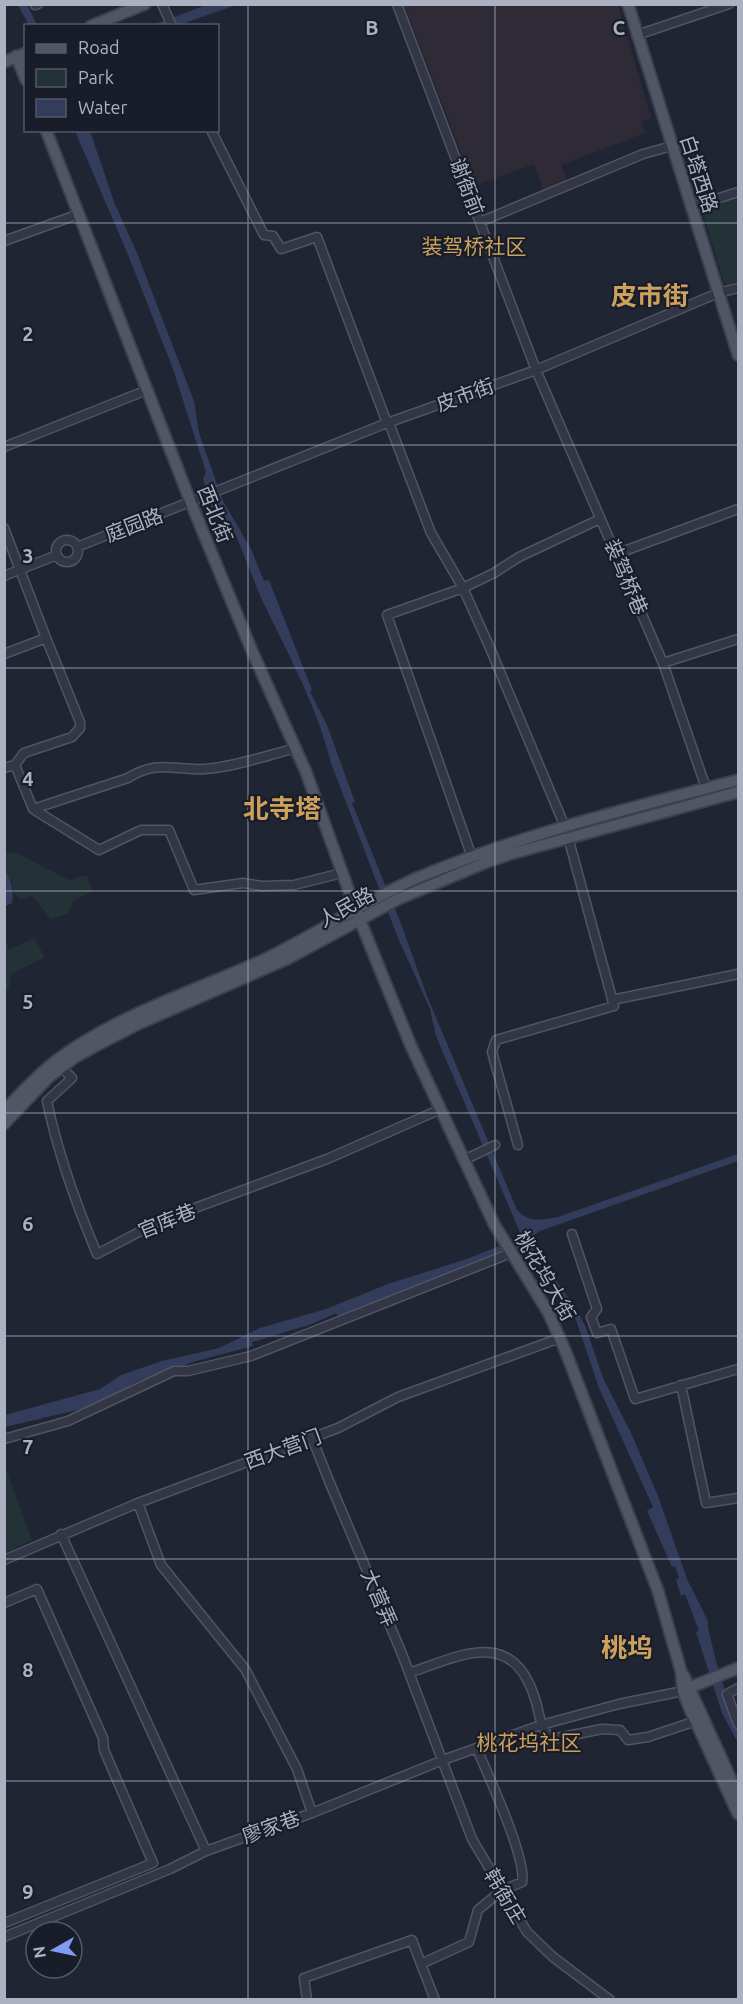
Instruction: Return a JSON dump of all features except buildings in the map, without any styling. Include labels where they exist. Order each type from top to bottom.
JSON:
[{"type":"main road","points":[[96,24],[145,4]]},
{"type":"main road","name":"白塔西路","points":[[628,4],[738,355]]},
{"type":"main road","points":[[4,62],[21,54],[24,70]]},
{"type":"main road","name":"西北街","points":[[47,132],[191,503],[252,651],[297,748],[356,908]]},
{"type":"main road","name":"人民路","points":[[4,1111],[32,1082],[113,1026],[270,957],[376,897],[396,894],[566,832],[738,780]]},
{"type":"main road","name":"人民路","points":[[4,1124],[58,1064],[138,1024],[287,959],[382,908],[396,894],[472,856],[738,792]]},
{"type":"main road","name":"桃花坞大街","points":[[356,908],[411,1046],[486,1209],[543,1304],[560,1338],[653,1576],[696,1721],[738,1814]]},
{"type":"main road","points":[[687,1689],[738,1668]]},
{"type":"main road","name":"桃花坞大街","points":[[687,1689],[738,1795]]},
{"type":"street","points":[[162,4],[172,24]]},
{"type":"street","name":"谢衙前","points":[[397,4],[536,370]]},
{"type":"street","points":[[637,35],[729,4]]},
{"type":"street","points":[[212,132],[264,235],[273,236],[281,249],[317,237],[431,533],[463,588],[566,832],[614,1006],[496,1040],[492,1052],[518,1145]]},
{"type":"street","points":[[480,222],[643,154],[672,146]]},
{"type":"street","points":[[691,207],[738,192]]},
{"type":"street","points":[[4,241],[79,214]]},
{"type":"street","name":"皮市街","points":[[191,503],[205,495],[388,423],[536,370],[718,293],[738,288]]},
{"type":"street","name":"装驾桥巷","points":[[536,370],[663,663],[706,788]]},
{"type":"street","points":[[4,447],[147,390]]},
{"type":"street","name":"庭园路","points":[[77,547],[191,503]]},
{"type":"street","points":[[616,554],[738,509]]},
{"type":"street","points":[[472,856],[387,615],[463,588],[600,519]]},
{"type":"street","points":[[4,528],[45,638],[80,722],[80,728],[72,737],[24,753],[15,765],[4,768]]},
{"type":"street","points":[[63,541],[72,541],[77,547],[78,555],[72,561],[63,561],[57,555],[57,547],[63,541]]},
{"type":"street","points":[[4,576],[57,555]]},
{"type":"street","points":[[4,654],[45,638]]},
{"type":"street","points":[[663,663],[738,639]]},
{"type":"street","points":[[33,809],[158,766],[205,769],[297,748]]},
{"type":"street","points":[[15,765],[33,809],[99,850],[141,830],[169,830],[194,890],[243,882],[262,886],[294,885],[342,873]]},
{"type":"street","points":[[612,1000],[738,974]]},
{"type":"street","name":"官库巷","points":[[58,1064],[72,1078],[47,1101],[55,1140],[73,1196],[96,1254],[160,1221],[327,1159],[441,1109]]},
{"type":"street","points":[[464,1160],[495,1145]]},
{"type":"street","points":[[572,1234],[597,1309],[591,1317],[597,1333],[611,1329],[635,1400],[738,1369]]},
{"type":"street","points":[[4,1439],[68,1421],[174,1371],[188,1371],[251,1356],[509,1249]]},
{"type":"street","name":"西大营门","points":[[4,1560],[138,1503],[338,1428],[398,1397],[560,1338]]},
{"type":"street","points":[[681,1385],[706,1503],[738,1498]]},
{"type":"street","name":"大营弄","points":[[312,1438],[443,1760]]},
{"type":"street","points":[[138,1503],[161,1565],[244,1669],[297,1769],[312,1812]]},
{"type":"street","points":[[61,1534],[206,1851]]},
{"type":"street","points":[[4,1603],[37,1589],[103,1738],[104,1750],[153,1863],[7,1922],[4,1921]]},
{"type":"street","points":[[409,1673],[474,1652],[489,1652],[505,1656],[514,1662],[529,1682],[541,1725],[546,1735],[552,1739],[602,1729],[620,1730],[628,1740],[648,1737],[696,1721]]},
{"type":"street","points":[[738,1688],[727,1694],[738,1724]]},
{"type":"street","name":"廖家巷","points":[[4,1937],[170,1869],[206,1851],[443,1760],[541,1725],[687,1689]]},
{"type":"street","points":[[422,1964],[469,1942],[478,1910],[501,1892],[522,1882],[523,1872],[510,1830],[477,1749]]},
{"type":"street","name":"韩衙庄","points":[[443,1760],[472,1839],[501,1892],[527,1932],[554,1957],[610,2000]]},
{"type":"street","points":[[307,2000],[304,1978],[412,1940],[435,2000]]},
{"type":"shaded area","points":[[404,5],[618,5],[651,118],[641,122],[645,133],[561,165],[569,186],[545,194],[534,164],[474,186]]},
{"type":"green space","points":[[738,192],[738,282],[727,285],[724,282],[700,204]]},
{"type":"green space","points":[[15,852],[69,880],[87,875],[93,891],[73,901],[68,914],[51,919],[32,896],[21,900],[14,894],[12,882],[5,871],[4,854]]},
{"type":"green space","points":[[34,938],[45,957],[11,974],[9,989],[5,990],[5,940],[9,950]]},
{"type":"green space","points":[[5,1467],[32,1540],[4,1553]]},
{"type":"water","points":[[18,5],[27,5],[36,24],[28,24]]},
{"type":"water","points":[[206,5],[236,5],[182,24],[155,24]]},
{"type":"water","points":[[75,132],[90,132],[114,202],[137,253],[194,401],[199,433],[223,501],[251,549],[264,581],[269,580],[312,690],[310,692],[327,725],[355,802],[352,803],[401,924],[427,996],[517,1210],[531,1219],[558,1217],[738,1154],[738,1161],[540,1231],[533,1236],[533,1243],[530,1244],[577,1310],[586,1328],[603,1378],[632,1435],[658,1496],[687,1579],[708,1621],[716,1661],[738,1728],[738,1743],[722,1713],[696,1632],[699,1631],[685,1594],[681,1596],[675,1566],[672,1567],[647,1511],[653,1507],[599,1388],[574,1314],[526,1245],[457,1273],[391,1295],[339,1319],[336,1313],[312,1324],[252,1342],[253,1346],[196,1361],[136,1382],[94,1406],[5,1427],[5,1415],[100,1389],[121,1375],[162,1361],[219,1348],[260,1328],[326,1309],[388,1284],[467,1259],[522,1237],[436,1036],[430,1009],[398,938],[331,763],[310,701],[263,602],[233,529],[230,530],[224,514],[220,516],[211,506],[203,479],[206,472],[173,369],[129,257]]},
{"type":"water","points":[[5,871],[11,882],[13,894],[12,903],[5,906]]},
{"type":"district","name":"装驾桥社区","points":[[474,247]]},
{"type":"district","name":"皮市街","points":[[650,296]]},
{"type":"district","name":"北寺塔","points":[[282,809]]},
{"type":"district","name":"桃坞","points":[[627,1648]]},
{"type":"district","name":"桃花坞社区","points":[[529,1743]]}]
